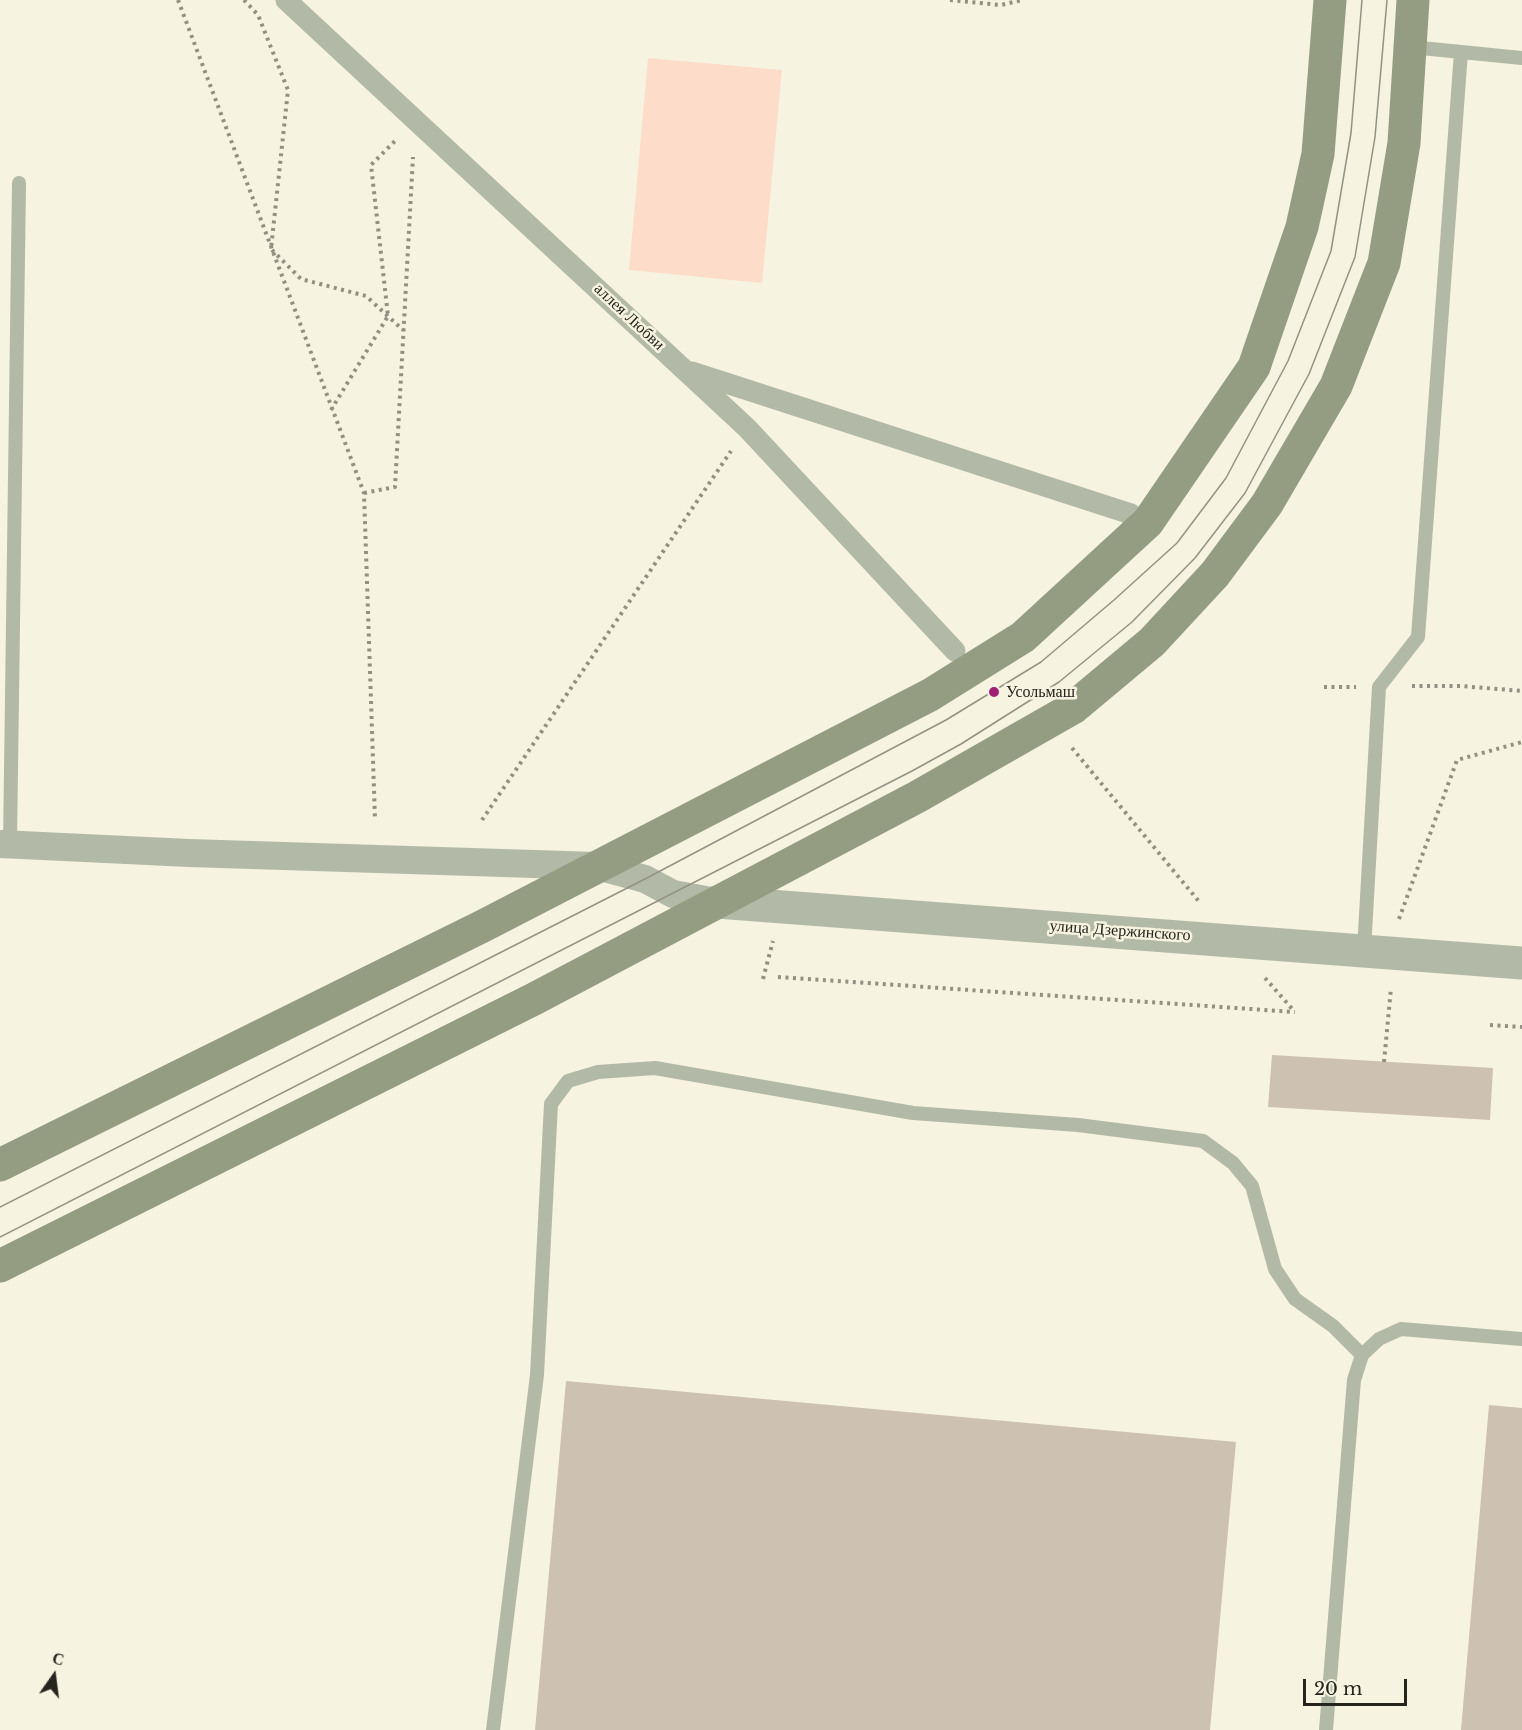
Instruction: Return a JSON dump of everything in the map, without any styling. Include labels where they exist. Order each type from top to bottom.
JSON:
[{"type":"main road","points":[[0,1165],[483,926],[930,695],[1023,637],[1148,522],[1254,367],[1302,227],[1318,154],[1330,0]]},
{"type":"main road","points":[[0,1266],[534,999],[917,796],[1073,708],[1152,642],[1215,574],[1267,504],[1336,386],[1384,263],[1404,143],[1413,0]]},
{"type":"street","name":"аллея Любви","points":[[286,0],[747,429],[956,651]]},
{"type":"street","points":[[686,370],[1131,514]]},
{"type":"street","points":[[5,844],[189,853],[597,866],[645,879],[673,894],[717,902]]},
{"type":"street","name":"улица Дзержинского","points":[[717,902],[1522,963]]},
{"type":"lane","points":[[1411,47],[1522,58]]},
{"type":"lane","points":[[1364,950],[1379,687],[1418,637],[1461,52]]},
{"type":"lane","points":[[5,844],[19,183]]},
{"type":"lane","points":[[493,1730],[537,1375],[551,1104],[568,1081],[598,1072],[654,1068],[913,1113],[1078,1125],[1203,1141],[1233,1163],[1252,1186],[1275,1269],[1295,1299],[1333,1326],[1362,1355]]},
{"type":"lane","points":[[1326,1730],[1354,1380],[1362,1355],[1378,1339],[1401,1329],[1522,1339]]},
{"type":"path","points":[[178,0],[364,493],[375,819]]},
{"type":"path","points":[[244,0],[258,15],[288,90],[271,249]]},
{"type":"path","points":[[950,0],[1001,5],[1022,0]]},
{"type":"path","points":[[332,410],[388,316],[371,165],[415,120]]},
{"type":"path","points":[[364,493],[395,487],[415,120]]},
{"type":"path","points":[[271,249],[301,279],[366,296],[404,330]]},
{"type":"path","points":[[482,820],[747,429]]},
{"type":"path","points":[[1461,686],[1522,691]]},
{"type":"path","points":[[1396,926],[1457,760],[1522,742]]},
{"type":"path","points":[[1070,746],[1208,912]]},
{"type":"path","points":[[763,979],[773,941]]},
{"type":"path","points":[[778,977],[1295,1012]]},
{"type":"path","points":[[1384,1062],[1391,986]]},
{"type":"path","points":[[1490,1025],[1522,1027]]},
{"type":"shaded area","points":[[648,58],[782,70],[762,283],[629,270]]},
{"type":"building","points":[[1272,1055],[1493,1068],[1490,1120],[1268,1107]]},
{"type":"building","points":[[566,1381],[1236,1442],[1210,1730],[535,1730]]},
{"type":"building","points":[[1489,1405],[1522,1408],[1522,1730],[1461,1730]]},
{"type":"tram line","points":[[0,1207],[645,879],[946,720],[1041,662],[1114,600],[1177,543],[1226,478],[1288,361],[1331,251],[1351,133],[1362,0]]},
{"type":"tram line","points":[[0,1237],[912,771],[961,744],[1059,682],[1132,622],[1195,558],[1245,493],[1309,374],[1355,257],[1375,137],[1387,0]]},
{"type":"place","name":"Усольмаш","points":[[994,692]]}]
